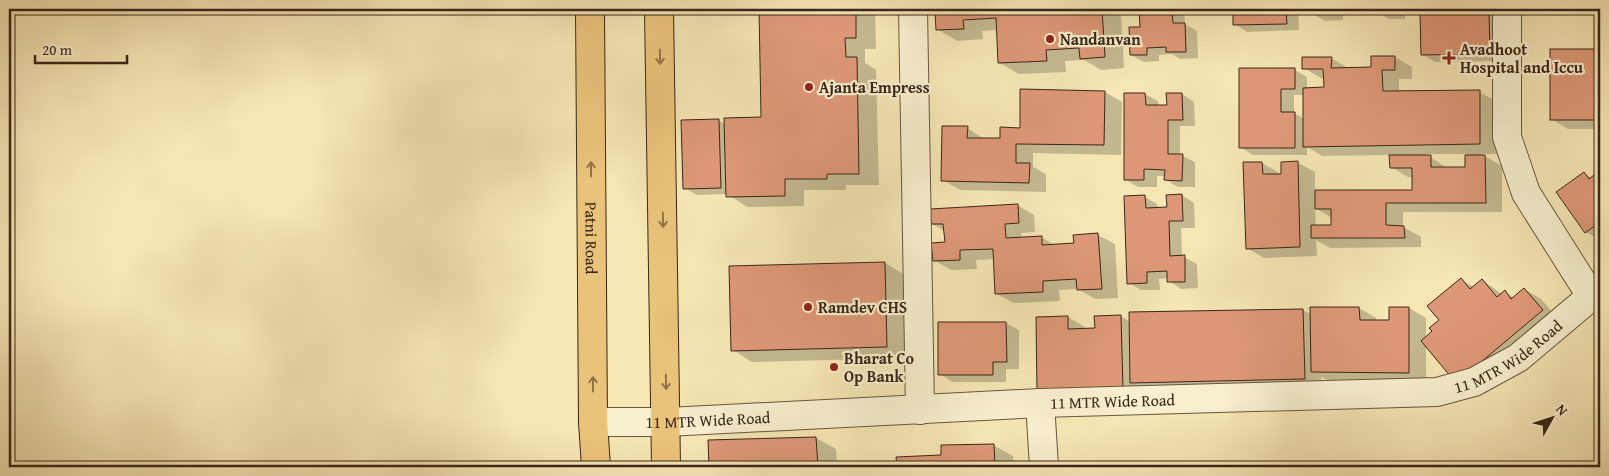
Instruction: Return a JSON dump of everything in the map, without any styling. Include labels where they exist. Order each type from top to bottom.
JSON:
[{"type":"main road","name":"Patni Road","points":[[590,9],[596,467]]},
{"type":"main road","points":[[659,9],[667,422],[666,467]]},
{"type":"street","points":[[913,9],[920,410]]},
{"type":"street","points":[[1507,9],[1507,137],[1526,193],[1596,292]]},
{"type":"street","name":"11 MTR Wide Road","points":[[594,422],[667,422],[1040,403],[1437,392],[1474,382],[1518,358],[1596,292]]},
{"type":"street","points":[[1040,403],[1044,467]]},
{"type":"building","name":"Ajanta Empress","points":[[759,9],[856,9],[856,38],[845,38],[846,57],[857,57],[859,174],[827,174],[827,179],[785,179],[785,196],[726,197],[724,118],[761,117]]},
{"type":"building","name":"Nandanvan","points":[[948,9],[1045,9],[1046,14],[1077,12],[1077,9],[1102,9],[1105,57],[1080,59],[1079,48],[1046,50],[1047,61],[998,63],[996,18],[963,20],[964,29],[936,30],[935,12],[948,11]]},
{"type":"building","points":[[1139,9],[1172,9],[1173,23],[1185,23],[1186,52],[1166,52],[1166,47],[1147,48],[1147,55],[1130,55],[1129,27],[1140,27]]},
{"type":"building","points":[[1233,9],[1286,9],[1287,24],[1233,25]]},
{"type":"building","points":[[1307,9],[1327,9],[1327,11],[1307,12]]},
{"type":"building","points":[[1489,13],[1490,54],[1421,55],[1420,14]]},
{"type":"building","points":[[1550,49],[1600,49],[1600,120],[1550,120]]},
{"type":"building","points":[[1371,56],[1395,56],[1395,70],[1382,70],[1383,91],[1480,90],[1480,144],[1303,147],[1303,88],[1324,87],[1323,69],[1302,69],[1302,57],[1332,57],[1331,68],[1371,67]]},
{"type":"building","points":[[1239,68],[1295,68],[1295,89],[1281,89],[1281,112],[1295,112],[1295,148],[1239,148]]},
{"type":"building","points":[[1020,89],[1105,91],[1104,145],[1016,144],[1016,163],[1030,163],[1029,183],[941,181],[942,126],[968,126],[967,138],[1000,138],[1000,127],[1020,128]]},
{"type":"building","points":[[1124,93],[1145,93],[1146,105],[1167,105],[1166,93],[1182,93],[1183,120],[1168,120],[1168,154],[1183,154],[1182,181],[1164,180],[1165,170],[1144,169],[1144,180],[1124,180]]},
{"type":"building","points":[[719,119],[721,188],[683,189],[681,120]]},
{"type":"building","points":[[1389,155],[1431,155],[1431,167],[1465,167],[1465,155],[1485,155],[1486,203],[1386,203],[1386,225],[1404,226],[1405,238],[1311,238],[1311,225],[1331,225],[1331,209],[1315,209],[1315,190],[1412,190],[1412,168],[1390,168]]},
{"type":"building","points":[[1298,161],[1300,247],[1246,249],[1243,162],[1262,162],[1263,174],[1281,174],[1281,162]]},
{"type":"building","points":[[1600,170],[1600,222],[1585,233],[1556,192],[1584,172],[1589,179]]},
{"type":"building","points":[[1182,194],[1183,221],[1169,221],[1170,256],[1185,255],[1185,282],[1167,282],[1167,271],[1147,272],[1147,283],[1127,284],[1124,196],[1145,195],[1146,208],[1167,207],[1166,195]]},
{"type":"building","points":[[1018,204],[1019,223],[1005,224],[1006,238],[1042,236],[1042,245],[1074,243],[1073,235],[1098,233],[1102,289],[1077,290],[1076,279],[1043,281],[1043,292],[995,294],[993,249],[960,250],[960,260],[933,261],[931,243],[945,242],[943,224],[931,224],[930,209]]},
{"type":"building","name":"Ramdev CHS","points":[[885,262],[887,347],[731,351],[729,266]]},
{"type":"building","points":[[1461,278],[1470,289],[1482,279],[1497,297],[1505,290],[1511,299],[1524,288],[1543,310],[1456,383],[1421,341],[1432,331],[1429,328],[1439,320],[1427,306]]},
{"type":"building","points":[[1310,307],[1359,307],[1360,320],[1389,320],[1389,307],[1409,307],[1409,373],[1311,372]]},
{"type":"building","points":[[1303,309],[1305,379],[1130,383],[1129,312]]},
{"type":"building","points":[[1121,315],[1123,391],[1037,393],[1036,317],[1068,316],[1068,329],[1095,328],[1094,316]]},
{"type":"building","points":[[938,322],[1006,322],[1007,362],[993,362],[993,375],[938,375]]},
{"type":"building","points":[[816,437],[818,467],[709,467],[708,440]]},
{"type":"building","points":[[994,444],[995,467],[897,467],[896,457],[941,455],[941,445]]},
{"type":"place","name":"Nandanvan","points":[[1050,39]]},
{"type":"place","name":"Avadhoot Hospital and Iccu","points":[[1449,58]]},
{"type":"place","name":"Ajanta Empress","points":[[809,87]]},
{"type":"place","name":"Ramdev CHS","points":[[808,307]]},
{"type":"place","name":"Bharat Co Op Bank","points":[[834,367]]}]
